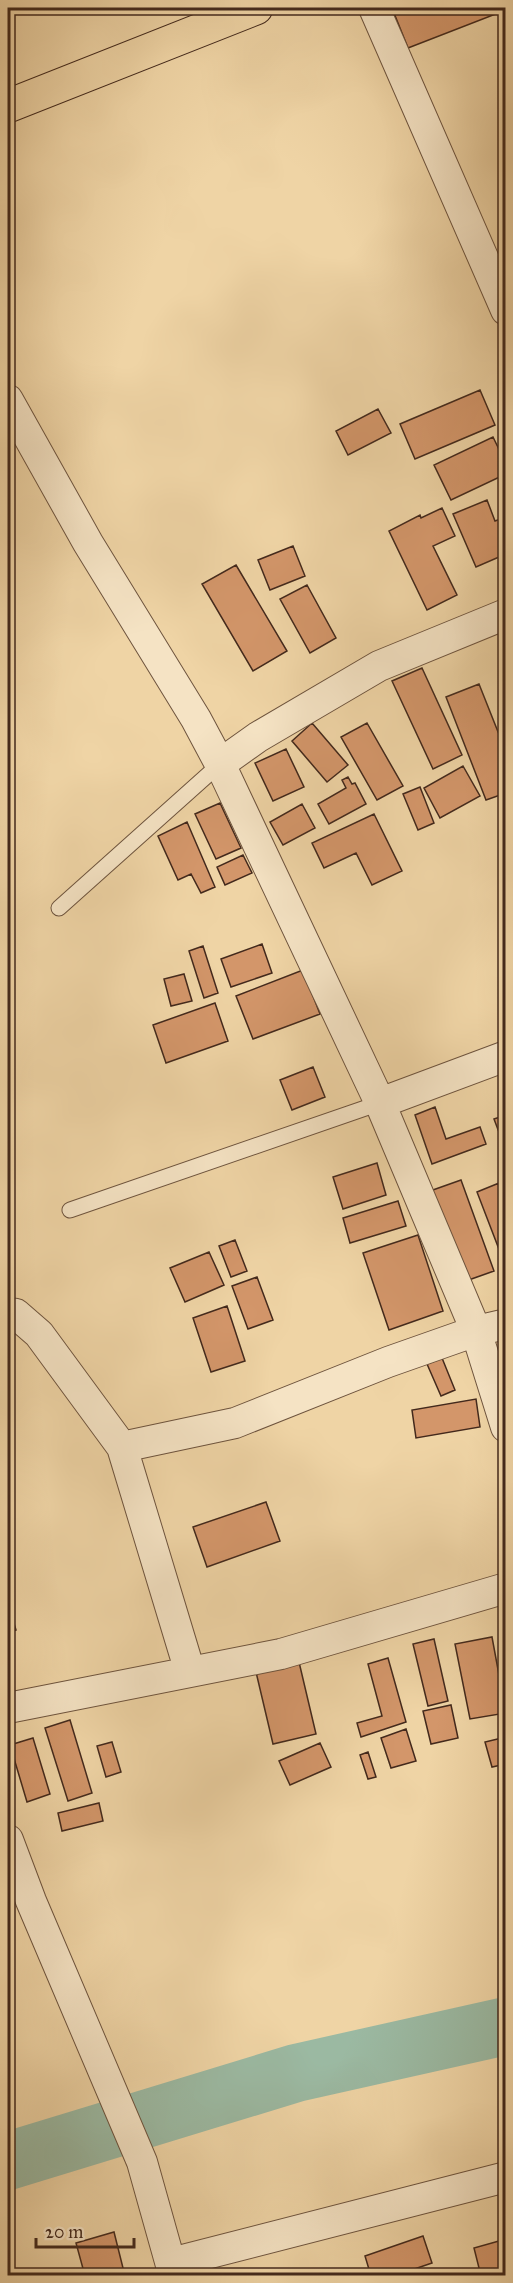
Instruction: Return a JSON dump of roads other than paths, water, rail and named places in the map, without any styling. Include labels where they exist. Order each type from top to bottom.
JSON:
[{"type":"highway","points":[[8,106],[256,8]]},
{"type":"street","points":[[374,8],[506,310]]},
{"type":"street","points":[[8,400],[88,543],[196,719],[220,764],[380,1103],[476,1331],[506,1427]]},
{"type":"street","points":[[220,764],[258,737],[379,666],[506,614]]},
{"type":"street","points":[[380,1103],[506,1056]]},
{"type":"street","points":[[8,1313],[16,1314],[39,1334],[122,1447],[190,1672]]},
{"type":"street","points":[[122,1447],[235,1423],[388,1362],[476,1331],[506,1324]]},
{"type":"street","points":[[8,1708],[281,1654],[506,1588]]},
{"type":"street","points":[[8,1840],[31,1901],[142,2162],[172,2269],[506,2177]]},
{"type":"lane","points":[[59,908],[220,764]]},
{"type":"lane","points":[[70,1210],[380,1103]]},
{"type":"waterway","points":[[8,2161],[296,2073],[506,2026]]}]
